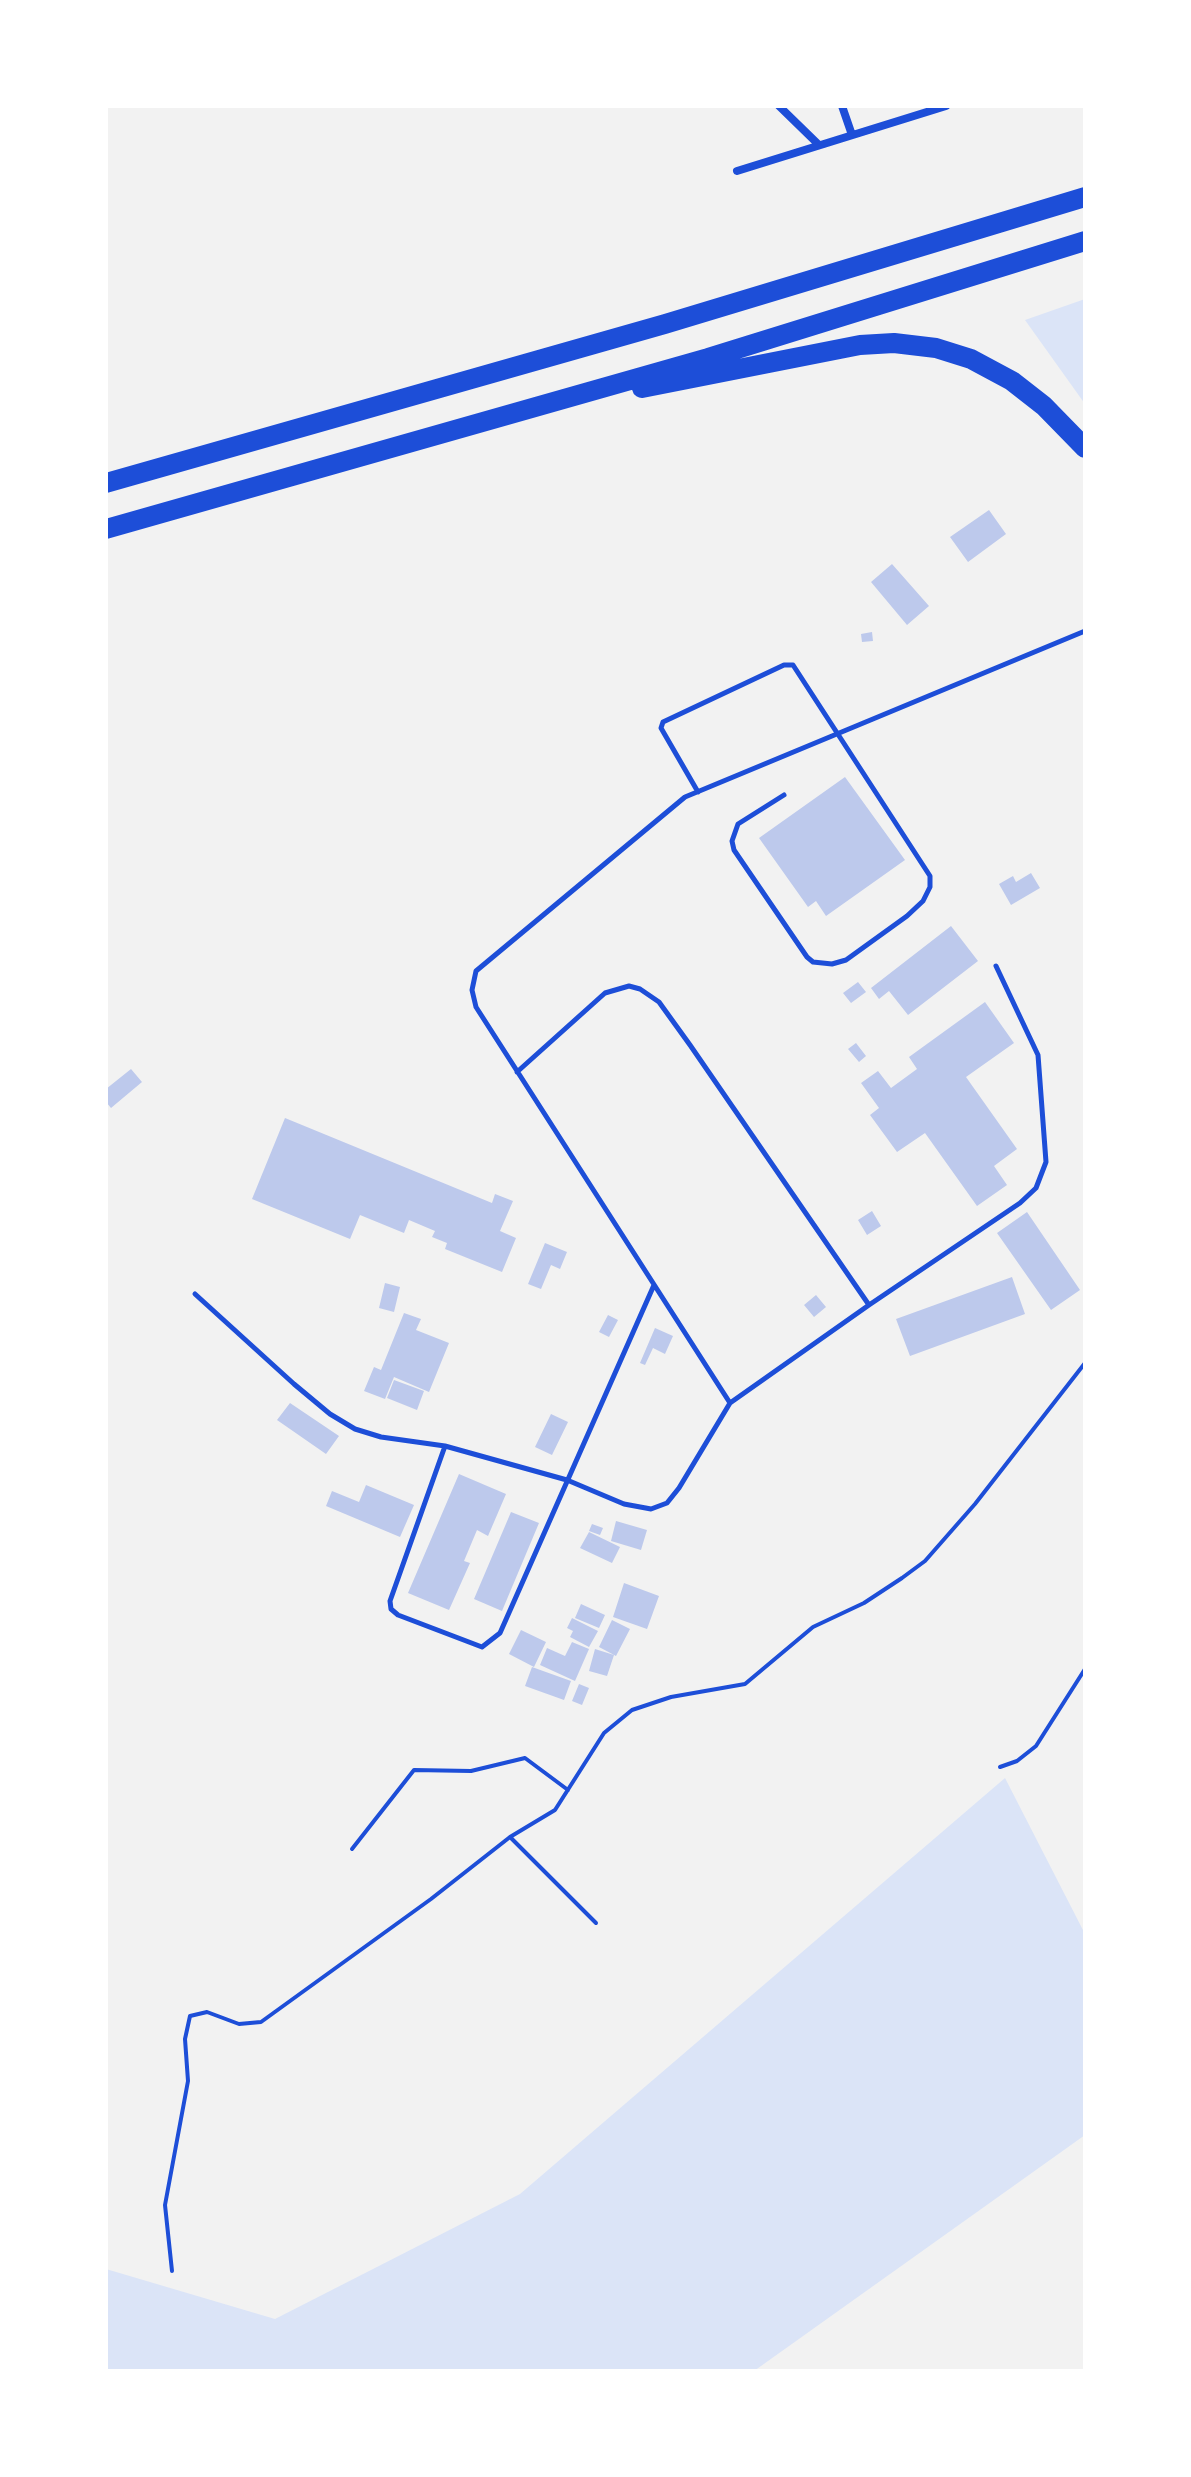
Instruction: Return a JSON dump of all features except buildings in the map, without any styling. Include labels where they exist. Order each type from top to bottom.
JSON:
[{"type":"highway","points":[[106,483],[709,311],[1085,197]]},
{"type":"highway","points":[[106,529],[708,358],[1085,241]]},
{"type":"highway","points":[[524,410],[741,370],[820,352],[894,343],[948,351],[999,374],[1044,406],[1085,448]]},
{"type":"street","points":[[779,106],[819,145]]},
{"type":"street","points":[[842,106],[852,135]]},
{"type":"street","points":[[737,171],[946,106]]},
{"type":"lane","points":[[730,1403],[476,1007],[472,990],[476,971],[663,812],[698,792],[1085,631]]},
{"type":"lane","points":[[698,792],[661,728],[663,722],[784,665],[793,665],[930,876],[930,887],[923,901],[846,960],[832,964],[813,962],[807,957],[734,850],[732,841],[738,824],[784,795]]},
{"type":"lane","points":[[195,1294],[330,1414],[355,1429],[381,1437],[445,1446],[567,1480],[624,1504],[651,1509],[667,1503],[730,1403],[1020,1203],[1036,1188],[1046,1162],[1038,1055],[996,966]]},
{"type":"lane","points":[[517,1072],[605,993],[629,986],[640,989],[659,1002],[869,1305]]},
{"type":"lane","points":[[445,1446],[390,1601],[391,1609],[398,1615],[482,1647],[500,1633],[654,1284]]},
{"type":"path","points":[[172,2271],[165,2205],[188,2081],[185,2039],[186,2023],[190,2016],[207,2012],[239,2024],[261,2022],[510,1837],[555,1810],[604,1733],[632,1710],[671,1697],[745,1684],[813,1627],[864,1603],[925,1561],[975,1504],[1085,1363]]},
{"type":"path","points":[[1000,1767],[1017,1761],[1036,1746],[1085,1669]]},
{"type":"path","points":[[352,1849],[414,1770],[471,1771],[525,1758],[568,1790]]},
{"type":"path","points":[[510,1837],[596,1923]]},
{"type":"shaded area","points":[[1085,299],[1085,404],[1025,320]]},
{"type":"shaded area","points":[[1005,1778],[1085,1934],[1085,2135],[754,2371],[106,2371],[106,2269],[275,2319],[520,2194]]}]
